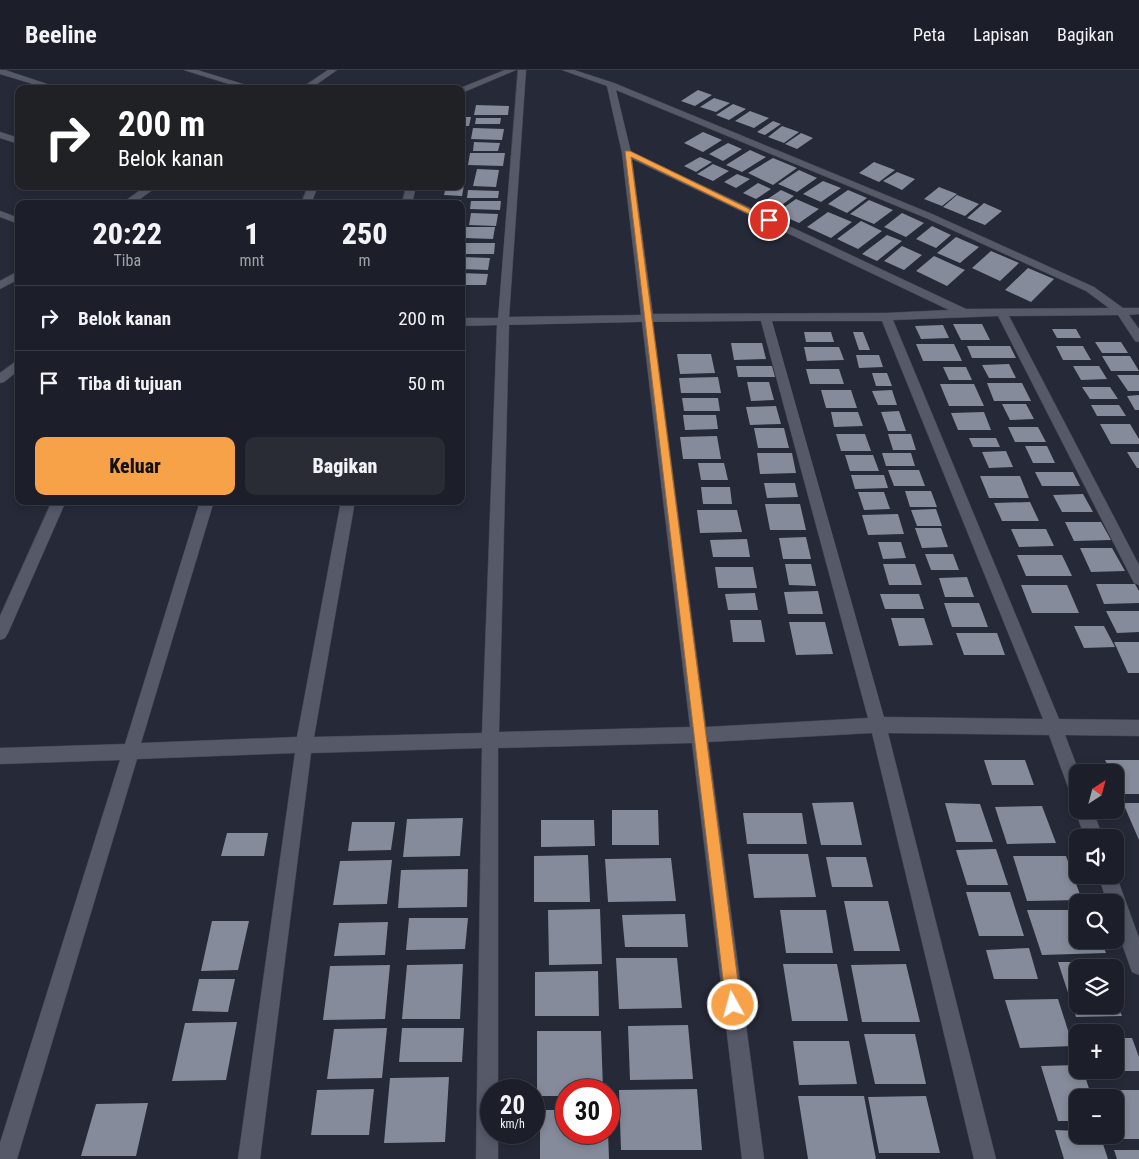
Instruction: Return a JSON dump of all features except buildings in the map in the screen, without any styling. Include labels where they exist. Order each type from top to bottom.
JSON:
[{"type":"street","points":[[188,70],[241,85]]},
{"type":"street","points":[[310,85],[333,70]]},
{"type":"street","points":[[465,88],[512,70]]},
{"type":"street","points":[[487,1159],[490,741],[503,321],[522,70]]},
{"type":"street","points":[[566,70],[611,85],[929,216],[1090,289],[1122,312],[1139,338]]},
{"type":"street","points":[[0,71],[45,85]]},
{"type":"street","points":[[611,85],[627,153],[753,1159]]},
{"type":"street","points":[[0,135],[15,140]]},
{"type":"street","points":[[627,153],[963,313]]},
{"type":"street","points":[[132,200],[147,190]]},
{"type":"street","points":[[0,214],[15,220]]},
{"type":"street","points":[[0,286],[15,277]]},
{"type":"street","points":[[465,322],[647,318],[766,319],[886,317],[963,313],[1139,311]]},
{"type":"street","points":[[1002,313],[1139,579]]},
{"type":"street","points":[[886,317],[1054,726],[1069,767]]},
{"type":"street","points":[[766,319],[878,725],[985,1159]]},
{"type":"street","points":[[0,380],[15,367]]},
{"type":"street","points":[[0,633],[57,505]]},
{"type":"street","points":[[6,1159],[206,505]]},
{"type":"street","points":[[249,1159],[304,745],[347,505]]},
{"type":"street","points":[[0,756],[131,750],[699,735],[878,725],[1139,728]]},
{"type":"street","points":[[1110,884],[1139,965]]},
{"type":"route","points":[[733,1005],[627,153],[769,220]]}]
